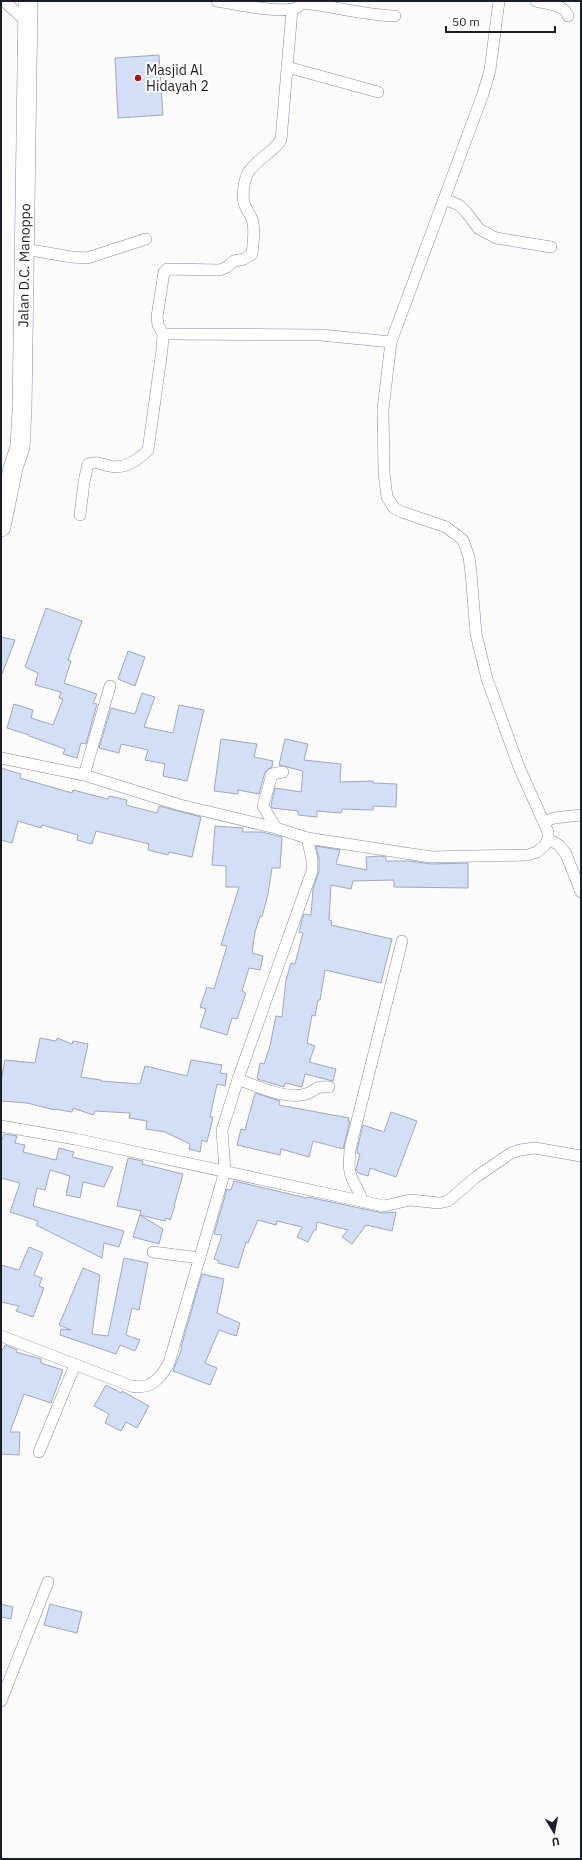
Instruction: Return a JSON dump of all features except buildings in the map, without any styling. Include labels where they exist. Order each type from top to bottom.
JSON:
[{"type":"highway","name":"Jalan D.C. Manoppo","points":[[1,527],[13,468],[20,447],[25,249],[28,1]]},
{"type":"street","points":[[4,1],[28,23]]},
{"type":"street","points":[[217,1],[278,10],[292,10],[303,2],[380,16],[395,16]]},
{"type":"street","points":[[1,758],[84,775],[180,805],[276,828],[306,838],[431,857],[528,855],[537,852],[546,845],[548,839],[544,822],[519,767],[487,679],[476,634],[470,565],[463,540],[455,532],[446,527],[398,510],[389,503],[387,498],[383,457],[383,409],[391,342],[488,80],[499,1]]},
{"type":"street","points":[[536,1],[562,8],[566,11],[568,16]]},
{"type":"street","points":[[80,515],[88,464],[97,462],[112,467],[125,466],[134,462],[148,450],[163,334],[158,325],[157,318],[164,272],[168,269],[224,269],[234,261],[244,259],[252,254],[254,232],[253,222],[244,203],[246,178],[255,164],[276,148],[281,140],[292,10]]},
{"type":"street","points":[[287,67],[378,92]]},
{"type":"street","points":[[444,199],[458,205],[466,212],[479,229],[496,238],[551,247]]},
{"type":"street","points":[[25,249],[71,257],[86,258],[146,239]]},
{"type":"street","points":[[163,334],[321,335],[391,342]]},
{"type":"street","points":[[84,775],[110,686]]},
{"type":"street","points":[[276,828],[263,806],[272,774],[283,772]]},
{"type":"street","points":[[544,822],[554,818],[581,816]]},
{"type":"street","points":[[1,1336],[139,1388],[154,1384],[162,1375],[169,1363],[225,1171],[222,1130],[238,1079],[312,871],[312,859],[306,838]]},
{"type":"street","points":[[548,839],[559,845],[566,854],[581,892]]},
{"type":"street","points":[[362,1202],[360,1190],[356,1187],[350,1172],[350,1149],[402,941]]},
{"type":"street","points":[[238,1079],[276,1093],[305,1094],[318,1086],[329,1087]]},
{"type":"street","points":[[1,1126],[76,1139],[384,1206],[410,1200],[439,1203],[448,1201],[476,1177],[507,1155],[520,1150],[535,1148],[581,1156]]},
{"type":"street","points":[[153,1252],[200,1258]]},
{"type":"street","points":[[39,1452],[75,1365]]},
{"type":"street","points":[[1,1701],[3,1689],[48,1582]]},
{"type":"place","name":"Masjid Al Hidayah 2","points":[[138,78]]}]
